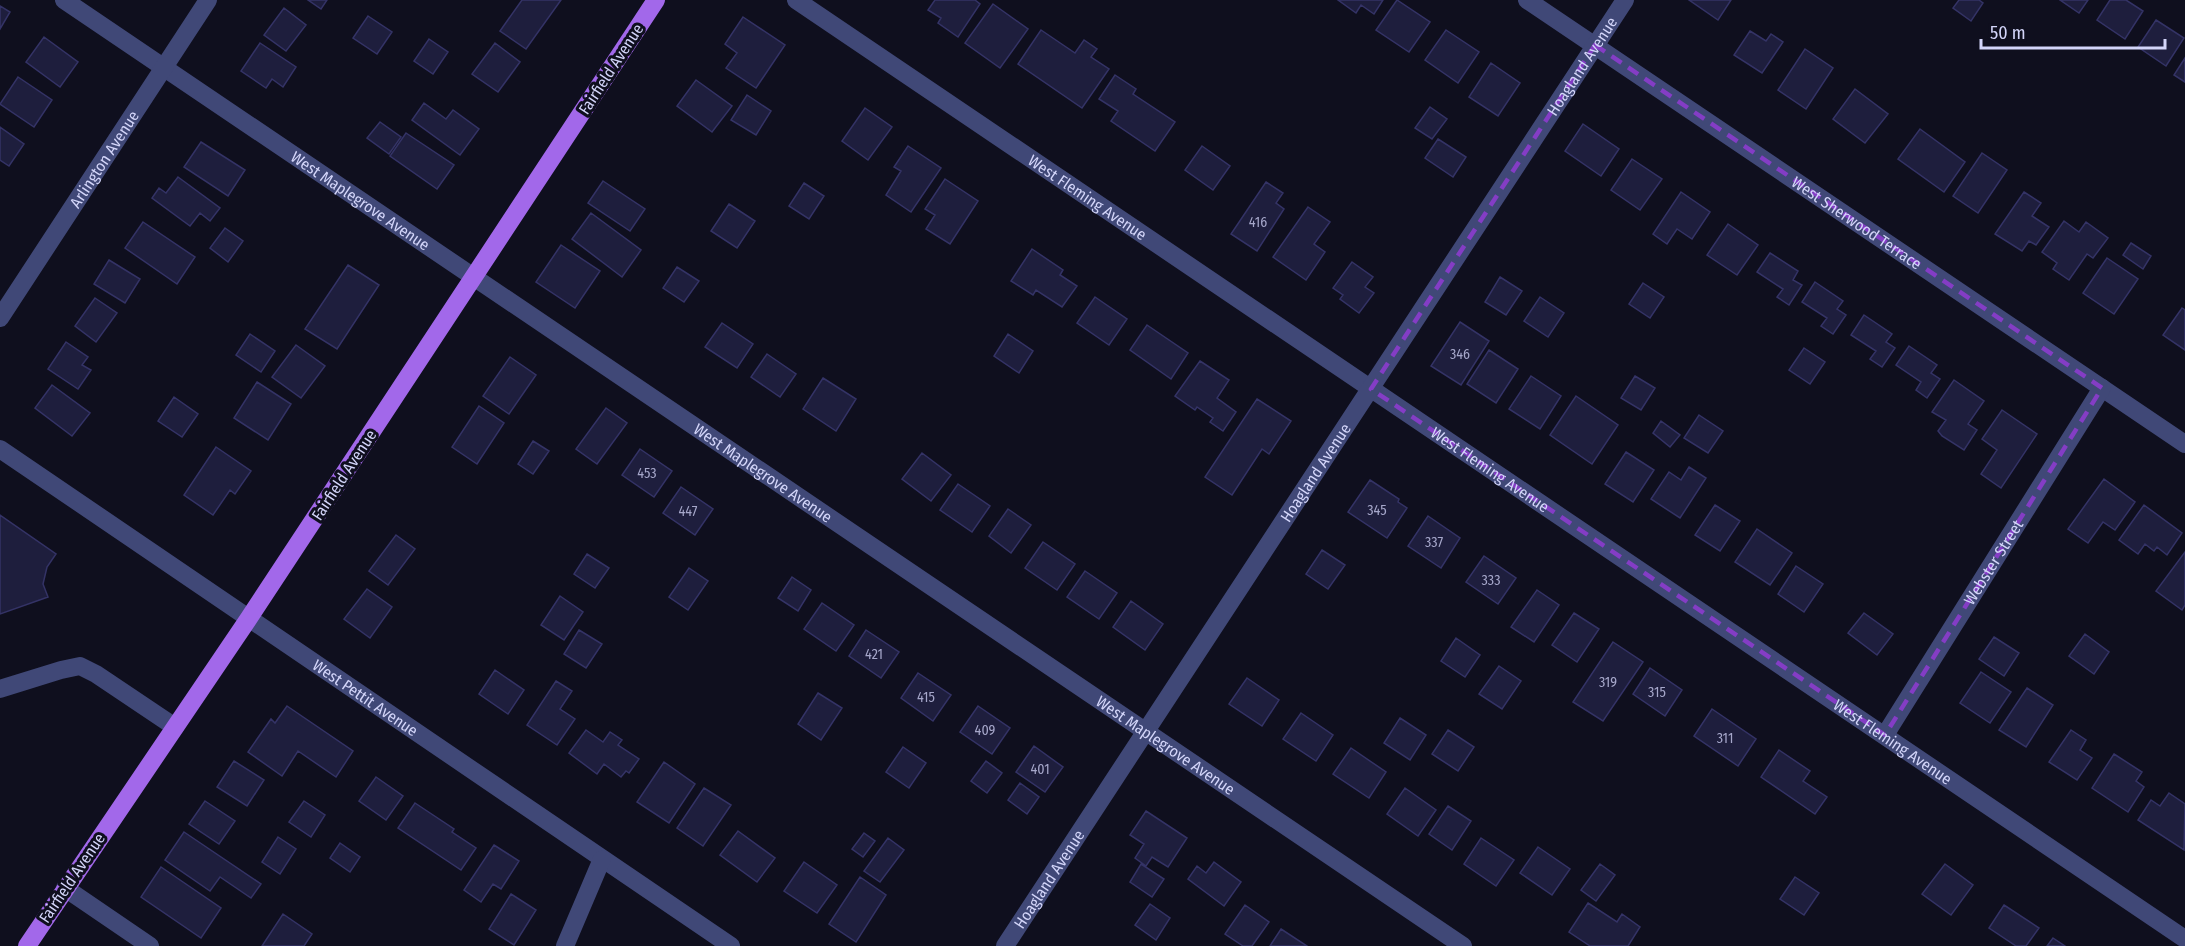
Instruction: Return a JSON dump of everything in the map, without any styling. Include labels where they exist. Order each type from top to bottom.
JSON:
[{"type":"main road","name":"Fairfield Avenue","points":[[27,946],[249,618],[656,0]]},
{"type":"street","name":"West Maplegrove Avenue","points":[[64,0],[1463,946]]},
{"type":"street","name":"Arlington Avenue","points":[[0,318],[208,0]]},
{"type":"street","name":"West Fleming Avenue","points":[[796,0],[2185,939]]},
{"type":"street","name":"West Sherwood Terrace","points":[[1527,0],[2185,444]]},
{"type":"street","name":"Hoagland Avenue","points":[[1005,946],[1625,0]]},
{"type":"street","name":"Webster Street","points":[[1885,735],[2102,388]]},
{"type":"street","name":"West Pettit Avenue","points":[[0,448],[731,946]]},
{"type":"street","points":[[0,689],[80,666],[129,695],[175,727]]},
{"type":"street","points":[[566,946],[602,859]]},
{"type":"street","points":[[65,888],[150,946]]},
{"type":"highlighted area","points":[[1595,45],[2102,388],[1885,735],[1371,389]]},
{"type":"building","points":[[308,0],[327,0],[321,9]]},
{"type":"building","points":[[522,0],[561,0],[526,49],[500,31]]},
{"type":"building","points":[[935,0],[975,0],[980,4],[958,37],[938,23],[941,18],[928,10]]},
{"type":"building","points":[[1338,0],[1383,0],[1374,14],[1361,5],[1356,13]]},
{"type":"building","points":[[1397,0],[1430,22],[1409,52],[1376,30]]},
{"type":"building","points":[[1689,0],[1731,0],[1718,20]]},
{"type":"building","points":[[1959,0],[1979,0],[1983,3],[1971,21],[1953,8]]},
{"type":"building","points":[[2060,0],[2088,0],[2079,13]]},
{"type":"building","points":[[2110,0],[2126,0],[2143,11],[2125,39],[2097,20]]},
{"type":"building","points":[[993,4],[1028,29],[1000,68],[965,43]]},
{"type":"building","points":[[0,6],[10,12],[0,29]]},
{"type":"building","points":[[284,8],[306,25],[286,51],[264,35]]},
{"type":"building","points":[[368,16],[392,32],[377,54],[353,38]]},
{"type":"building","points":[[743,17],[785,45],[756,88],[726,68],[737,53],[725,44]]},
{"type":"building","points":[[2156,20],[2184,38],[2166,66],[2138,47]]},
{"type":"building","points":[[1041,30],[1075,53],[1084,40],[1097,49],[1091,57],[1109,69],[1082,108],[1018,64]]},
{"type":"building","points":[[1446,30],[1479,52],[1458,83],[1425,60]]},
{"type":"building","points":[[1750,31],[1766,41],[1771,34],[1783,42],[1762,73],[1734,55]]},
{"type":"building","points":[[44,37],[78,62],[60,87],[26,62]]},
{"type":"building","points":[[429,39],[448,52],[433,74],[414,61]]},
{"type":"building","points":[[260,43],[296,67],[283,87],[272,79],[266,88],[241,71]]},
{"type":"building","points":[[495,43],[520,62],[498,92],[472,74]]},
{"type":"building","points":[[1805,49],[1833,68],[1806,109],[1778,90]]},
{"type":"building","points":[[2185,58],[2185,82],[2174,75]]},
{"type":"building","points":[[1491,63],[1520,83],[1498,116],[1469,97]]},
{"type":"building","points":[[1115,75],[1136,89],[1133,94],[1175,122],[1155,151],[1111,121],[1118,111],[1099,99]]},
{"type":"building","points":[[18,77],[52,100],[34,127],[0,104]]},
{"type":"building","points":[[696,80],[732,106],[712,132],[677,106]]},
{"type":"building","points":[[1855,89],[1888,114],[1865,143],[1833,119]]},
{"type":"building","points":[[747,95],[771,111],[756,135],[731,120]]},
{"type":"building","points":[[424,103],[446,119],[453,110],[479,129],[460,155],[412,120]]},
{"type":"building","points":[[1430,107],[1447,119],[1432,139],[1415,128]]},
{"type":"building","points":[[865,108],[892,127],[868,160],[842,141]]},
{"type":"building","points":[[380,122],[401,137],[389,154],[367,138]]},
{"type":"building","points":[[1583,124],[1619,149],[1601,176],[1565,151]]},
{"type":"building","points":[[0,127],[24,144],[9,166],[0,160]]},
{"type":"building","points":[[1920,129],[1965,162],[1944,192],[1898,159]]},
{"type":"building","points":[[406,133],[454,165],[437,189],[390,156]]},
{"type":"building","points":[[1438,139],[1466,157],[1453,177],[1425,158]]},
{"type":"building","points":[[201,142],[245,170],[228,196],[184,167]]},
{"type":"building","points":[[908,146],[941,168],[911,212],[886,195],[901,171],[894,167]]},
{"type":"building","points":[[1202,146],[1230,166],[1213,190],[1185,170]]},
{"type":"building","points":[[1982,153],[2007,170],[1978,213],[1953,196]]},
{"type":"building","points":[[1632,159],[1662,179],[1640,210],[1611,190]]},
{"type":"building","points":[[178,177],[220,208],[210,221],[200,213],[190,226],[152,198],[159,188],[166,193]]},
{"type":"building","points":[[945,179],[978,201],[950,244],[926,229],[935,215],[925,209]]},
{"type":"building","points":[[603,181],[645,209],[630,231],[588,203]]},
{"type":"building","points":[[1266,182],[1283,193],[1276,203],[1284,209],[1257,251],[1231,234]]},
{"type":"building","points":[[804,183],[824,196],[809,219],[789,206]]},
{"type":"building","points":[[1681,192],[1710,212],[1692,239],[1677,229],[1667,244],[1653,234]]},
{"type":"building","points":[[2024,192],[2041,203],[2032,216],[2049,227],[2036,245],[2029,241],[2022,251],[1995,234]]},
{"type":"building","points":[[729,204],[755,221],[737,248],[711,231]]},
{"type":"building","points":[[1308,207],[1330,222],[1314,244],[1325,252],[1306,280],[1273,257]]},
{"type":"building","points":[[591,213],[641,250],[622,277],[572,239]]},
{"type":"building","points":[[2064,221],[2079,232],[2086,222],[2108,238],[2093,258],[2087,254],[2069,280],[2053,269],[2057,263],[2042,252]]},
{"type":"building","points":[[143,222],[195,257],[177,284],[125,248]]},
{"type":"building","points":[[1728,224],[1758,245],[1737,275],[1707,255]]},
{"type":"building","points":[[225,228],[243,241],[228,262],[210,248]]},
{"type":"building","points":[[2131,243],[2151,256],[2143,269],[2123,255]]},
{"type":"building","points":[[561,245],[600,271],[575,308],[536,282]]},
{"type":"building","points":[[1032,249],[1063,270],[1060,275],[1077,286],[1062,307],[1036,290],[1033,295],[1011,281]]},
{"type":"building","points":[[1770,253],[1798,271],[1793,280],[1802,285],[1789,305],[1777,297],[1783,289],[1757,272]]},
{"type":"building","points":[[2107,258],[2138,279],[2114,314],[2083,293]]},
{"type":"building","points":[[109,260],[140,279],[125,303],[94,284]]},
{"type":"building","points":[[1352,262],[1373,277],[1365,287],[1374,293],[1359,313],[1340,299],[1343,295],[1333,288]]},
{"type":"building","points":[[348,265],[379,285],[337,349],[305,329]]},
{"type":"building","points":[[677,267],[699,281],[684,302],[663,288]]},
{"type":"building","points":[[1500,277],[1522,291],[1506,315],[1485,302]]},
{"type":"building","points":[[1815,282],[1843,301],[1837,309],[1846,315],[1833,334],[1821,326],[1827,318],[1802,302]]},
{"type":"building","points":[[1643,283],[1664,297],[1650,318],[1629,304]]},
{"type":"building","points":[[1095,297],[1127,319],[1109,345],[1077,323]]},
{"type":"building","points":[[1540,297],[1564,313],[1548,337],[1524,321]]},
{"type":"building","points":[[95,298],[117,313],[96,342],[75,326]]},
{"type":"building","points":[[2182,308],[2185,310],[2185,350],[2163,335]]},
{"type":"building","points":[[1864,315],[1892,334],[1886,342],[1895,348],[1882,367],[1870,359],[1876,351],[1851,335]]},
{"type":"building","points":[[1460,322],[1489,341],[1461,385],[1431,366]]},
{"type":"building","points":[[722,323],[753,344],[737,368],[705,347]]},
{"type":"building","points":[[1147,325],[1188,353],[1171,379],[1130,350]]},
{"type":"building","points":[[250,334],[275,351],[261,372],[236,355]]},
{"type":"building","points":[[1008,334],[1033,351],[1019,373],[994,356]]},
{"type":"building","points":[[66,342],[88,357],[82,365],[91,370],[78,389],[48,369]]},
{"type":"building","points":[[296,345],[325,366],[301,398],[272,377]]},
{"type":"building","points":[[1909,346],[1937,365],[1931,373],[1940,379],[1927,398],[1916,390],[1921,382],[1896,365]]},
{"type":"building","points":[[1804,348],[1825,362],[1810,384],[1789,370]]},
{"type":"building","points":[[1489,350],[1518,369],[1496,403],[1467,384]]},
{"type":"building","points":[[767,354],[796,374],[780,397],[751,377]]},
{"type":"building","points":[[510,357],[536,375],[509,414],[483,396]]},
{"type":"building","points":[[1200,361],[1229,380],[1217,398],[1236,412],[1223,431],[1210,422],[1213,418],[1197,407],[1195,410],[1175,396]]},
{"type":"building","points":[[1531,376],[1561,396],[1540,429],[1509,409]]},
{"type":"building","points":[[1635,376],[1655,388],[1641,410],[1621,398]]},
{"type":"building","points":[[823,378],[856,399],[836,431],[803,409]]},
{"type":"building","points":[[1954,380],[1984,401],[1968,424],[1977,430],[1964,450],[1942,436],[1938,431],[1946,420],[1932,412]]},
{"type":"building","points":[[257,382],[291,404],[268,440],[234,418]]},
{"type":"building","points":[[52,385],[90,413],[72,436],[35,408]]},
{"type":"building","points":[[1576,396],[1618,425],[1592,464],[1550,435]]},
{"type":"building","points":[[174,397],[198,414],[182,437],[158,421]]},
{"type":"building","points":[[1257,399],[1291,421],[1269,454],[1262,449],[1232,495],[1205,477]]},
{"type":"building","points":[[479,406],[504,423],[477,464],[452,447]]},
{"type":"building","points":[[606,408],[627,423],[597,464],[576,449]]},
{"type":"building","points":[[2002,410],[2037,434],[2001,488],[1981,474],[1997,450],[1982,439]]},
{"type":"building","points":[[1699,415],[1723,431],[1708,453],[1684,438]]},
{"type":"building","points":[[1661,421],[1680,435],[1670,447],[1653,433]]},
{"type":"building","points":[[533,441],[549,451],[533,474],[518,464]]},
{"type":"building","points":[[216,447],[251,471],[235,494],[230,490],[213,515],[184,495]]},
{"type":"building","points":[[640,449],[672,471],[654,497],[622,475]]},
{"type":"building","points":[[1626,452],[1654,470],[1633,502],[1605,484]]},
{"type":"building","points":[[922,453],[951,475],[931,501],[902,479]]},
{"type":"building","points":[[1689,467],[1706,478],[1680,518],[1651,499],[1669,472],[1681,480]]},
{"type":"building","points":[[2104,479],[2135,502],[2115,530],[2103,522],[2088,543],[2068,529]]},
{"type":"building","points":[[1370,480],[1399,499],[1398,502],[1407,508],[1387,538],[1348,512]]},
{"type":"building","points":[[958,484],[990,506],[972,532],[940,510]]},
{"type":"building","points":[[681,487],[713,509],[695,535],[663,513]]},
{"type":"building","points":[[1715,505],[1740,521],[1720,551],[1695,535]]},
{"type":"building","points":[[2144,505],[2182,533],[2167,555],[2157,547],[2154,551],[2145,544],[2138,554],[2119,540]]},
{"type":"building","points":[[1008,509],[1031,525],[1011,553],[989,536]]},
{"type":"building","points":[[0,515],[56,554],[47,567],[43,584],[48,597],[0,614]]},
{"type":"building","points":[[1428,516],[1460,538],[1441,568],[1408,546]]},
{"type":"building","points":[[1757,529],[1792,553],[1770,585],[1735,562]]},
{"type":"building","points":[[396,535],[415,549],[388,585],[369,571]]},
{"type":"building","points":[[1043,542],[1075,564],[1057,590],[1025,568]]},
{"type":"building","points":[[1322,550],[1345,565],[1328,589],[1306,574]]},
{"type":"building","points":[[2185,552],[2185,605],[2182,610],[2156,591]]},
{"type":"building","points":[[587,554],[609,568],[595,588],[574,574]]},
{"type":"building","points":[[1484,556],[1516,578],[1498,604],[1466,582]]},
{"type":"building","points":[[1796,566],[1823,584],[1804,612],[1778,594]]},
{"type":"building","points":[[689,568],[708,581],[688,610],[669,597]]},
{"type":"building","points":[[1085,571],[1117,593],[1099,619],[1067,597]]},
{"type":"building","points":[[792,577],[811,590],[798,611],[778,598]]},
{"type":"building","points":[[367,589],[392,607],[370,638],[344,619]]},
{"type":"building","points":[[1537,590],[1559,605],[1534,642],[1511,627]]},
{"type":"building","points":[[560,596],[583,612],[564,640],[541,625]]},
{"type":"building","points":[[1131,601],[1163,624],[1145,650],[1113,627]]},
{"type":"building","points":[[822,603],[854,625],[836,651],[804,629]]},
{"type":"building","points":[[1574,613],[1599,629],[1577,662],[1552,645]]},
{"type":"building","points":[[1864,613],[1893,634],[1877,655],[1848,633]]},
{"type":"building","points":[[579,630],[602,644],[586,668],[564,654]]},
{"type":"building","points":[[866,630],[899,652],[881,678],[849,656]]},
{"type":"building","points":[[2085,634],[2109,652],[2094,674],[2069,656]]},
{"type":"building","points":[[1994,637],[2019,653],[2004,676],[1979,659]]},
{"type":"building","points":[[1456,638],[1480,655],[1465,677],[1441,661]]},
{"type":"building","points":[[1613,642],[1643,662],[1603,721],[1573,702]]},
{"type":"building","points":[[1499,666],[1521,681],[1502,709],[1479,694]]},
{"type":"building","points":[[1650,668],[1682,690],[1665,716],[1633,694]]},
{"type":"building","points":[[495,670],[524,690],[508,714],[479,694]]},
{"type":"building","points":[[1981,672],[2011,692],[1990,723],[1960,703]]},
{"type":"building","points":[[918,673],[951,695],[933,721],[901,698]]},
{"type":"building","points":[[1247,678],[1279,700],[1262,726],[1229,704]]},
{"type":"building","points":[[556,681],[572,691],[560,709],[575,719],[557,745],[527,725]]},
{"type":"building","points":[[2027,688],[2053,705],[2026,747],[1999,730]]},
{"type":"building","points":[[818,693],[842,708],[821,740],[798,724]]},
{"type":"building","points":[[287,706],[353,751],[336,777],[298,751],[282,776],[248,752],[271,719],[275,723]]},
{"type":"building","points":[[978,706],[1010,728],[992,754],[960,732]]},
{"type":"building","points":[[1712,709],[1756,739],[1738,766],[1694,736]]},
{"type":"building","points":[[1301,713],[1333,735],[1316,761],[1283,739]]},
{"type":"building","points":[[1400,718],[1426,735],[1410,760],[1384,743]]},
{"type":"building","points":[[586,730],[603,742],[610,732],[622,740],[618,745],[639,759],[629,773],[626,771],[621,777],[604,764],[597,774],[569,753]]},
{"type":"building","points":[[1448,730],[1474,747],[1458,771],[1432,754]]},
{"type":"building","points":[[2071,730],[2086,740],[2080,750],[2092,758],[2077,780],[2049,762]]},
{"type":"building","points":[[1034,746],[1063,767],[1045,792],[1016,772]]},
{"type":"building","points":[[903,747],[926,763],[909,788],[886,772]]},
{"type":"building","points":[[1351,748],[1386,772],[1369,798],[1333,774]]},
{"type":"building","points":[[1779,750],[1810,771],[1803,781],[1827,797],[1815,814],[1761,777]]},
{"type":"building","points":[[2114,754],[2142,772],[2136,781],[2144,787],[2128,812],[2092,788]]},
{"type":"building","points":[[234,761],[264,780],[247,806],[217,787]]},
{"type":"building","points":[[986,761],[1002,773],[987,793],[971,781]]},
{"type":"building","points":[[664,762],[695,784],[669,823],[637,802]]},
{"type":"building","points":[[376,777],[403,796],[386,820],[359,801]]},
{"type":"building","points":[[1020,783],[1039,797],[1027,814],[1008,800]]},
{"type":"building","points":[[704,788],[731,805],[703,846],[677,828]]},
{"type":"building","points":[[1405,788],[1436,810],[1418,836],[1387,814]]},
{"type":"building","points":[[2169,793],[2185,804],[2184,850],[2138,820],[2151,800],[2160,806]]},
{"type":"building","points":[[205,801],[235,821],[219,844],[189,824]]},
{"type":"building","points":[[304,801],[325,815],[311,837],[289,822]]},
{"type":"building","points":[[415,803],[454,829],[452,832],[476,848],[461,870],[398,828]]},
{"type":"building","points":[[1448,806],[1471,821],[1452,850],[1429,834]]},
{"type":"building","points":[[1146,811],[1187,838],[1168,867],[1152,857],[1146,866],[1135,858],[1144,844],[1130,835]]},
{"type":"building","points":[[738,831],[775,858],[757,882],[720,855]]},
{"type":"building","points":[[184,832],[261,884],[251,898],[220,877],[210,891],[165,860]]},
{"type":"building","points":[[864,833],[875,841],[863,857],[852,849]]},
{"type":"building","points":[[278,837],[296,849],[280,874],[262,862]]},
{"type":"building","points":[[888,838],[904,850],[880,882],[864,871]]},
{"type":"building","points":[[1481,838],[1514,860],[1496,886],[1464,864]]},
{"type":"building","points":[[340,843],[360,857],[350,872],[330,858]]},
{"type":"building","points":[[494,845],[519,861],[501,889],[493,884],[481,902],[464,890]]},
{"type":"building","points":[[1538,847],[1570,869],[1552,895],[1520,873]]},
{"type":"building","points":[[804,862],[837,885],[817,913],[784,891]]},
{"type":"building","points":[[1214,862],[1241,882],[1224,906],[1188,879],[1197,866],[1206,873]]},
{"type":"building","points":[[1141,864],[1164,879],[1152,897],[1130,882]]},
{"type":"building","points":[[1600,864],[1615,875],[1596,901],[1581,890]]},
{"type":"building","points":[[1945,864],[1973,885],[1951,915],[1922,894]]},
{"type":"building","points":[[161,867],[221,908],[201,938],[141,897]]},
{"type":"building","points":[[860,877],[886,895],[856,942],[829,924]]},
{"type":"building","points":[[1795,877],[1819,893],[1804,915],[1780,899]]},
{"type":"building","points":[[511,894],[536,910],[514,945],[489,929]]},
{"type":"building","points":[[1588,903],[1617,922],[1622,914],[1640,927],[1628,946],[1590,946],[1569,932]]},
{"type":"building","points":[[1150,904],[1170,918],[1156,940],[1135,925]]},
{"type":"building","points":[[1245,905],[1269,922],[1252,946],[1243,946],[1225,934]]},
{"type":"building","points":[[2004,905],[2039,928],[2026,946],[2016,946],[1989,928]]},
{"type":"building","points":[[283,914],[312,934],[304,946],[262,946]]},
{"type":"building","points":[[1281,929],[1307,946],[1270,946]]},
{"type":"building","points":[[2053,938],[2065,946],[2047,946]]}]
